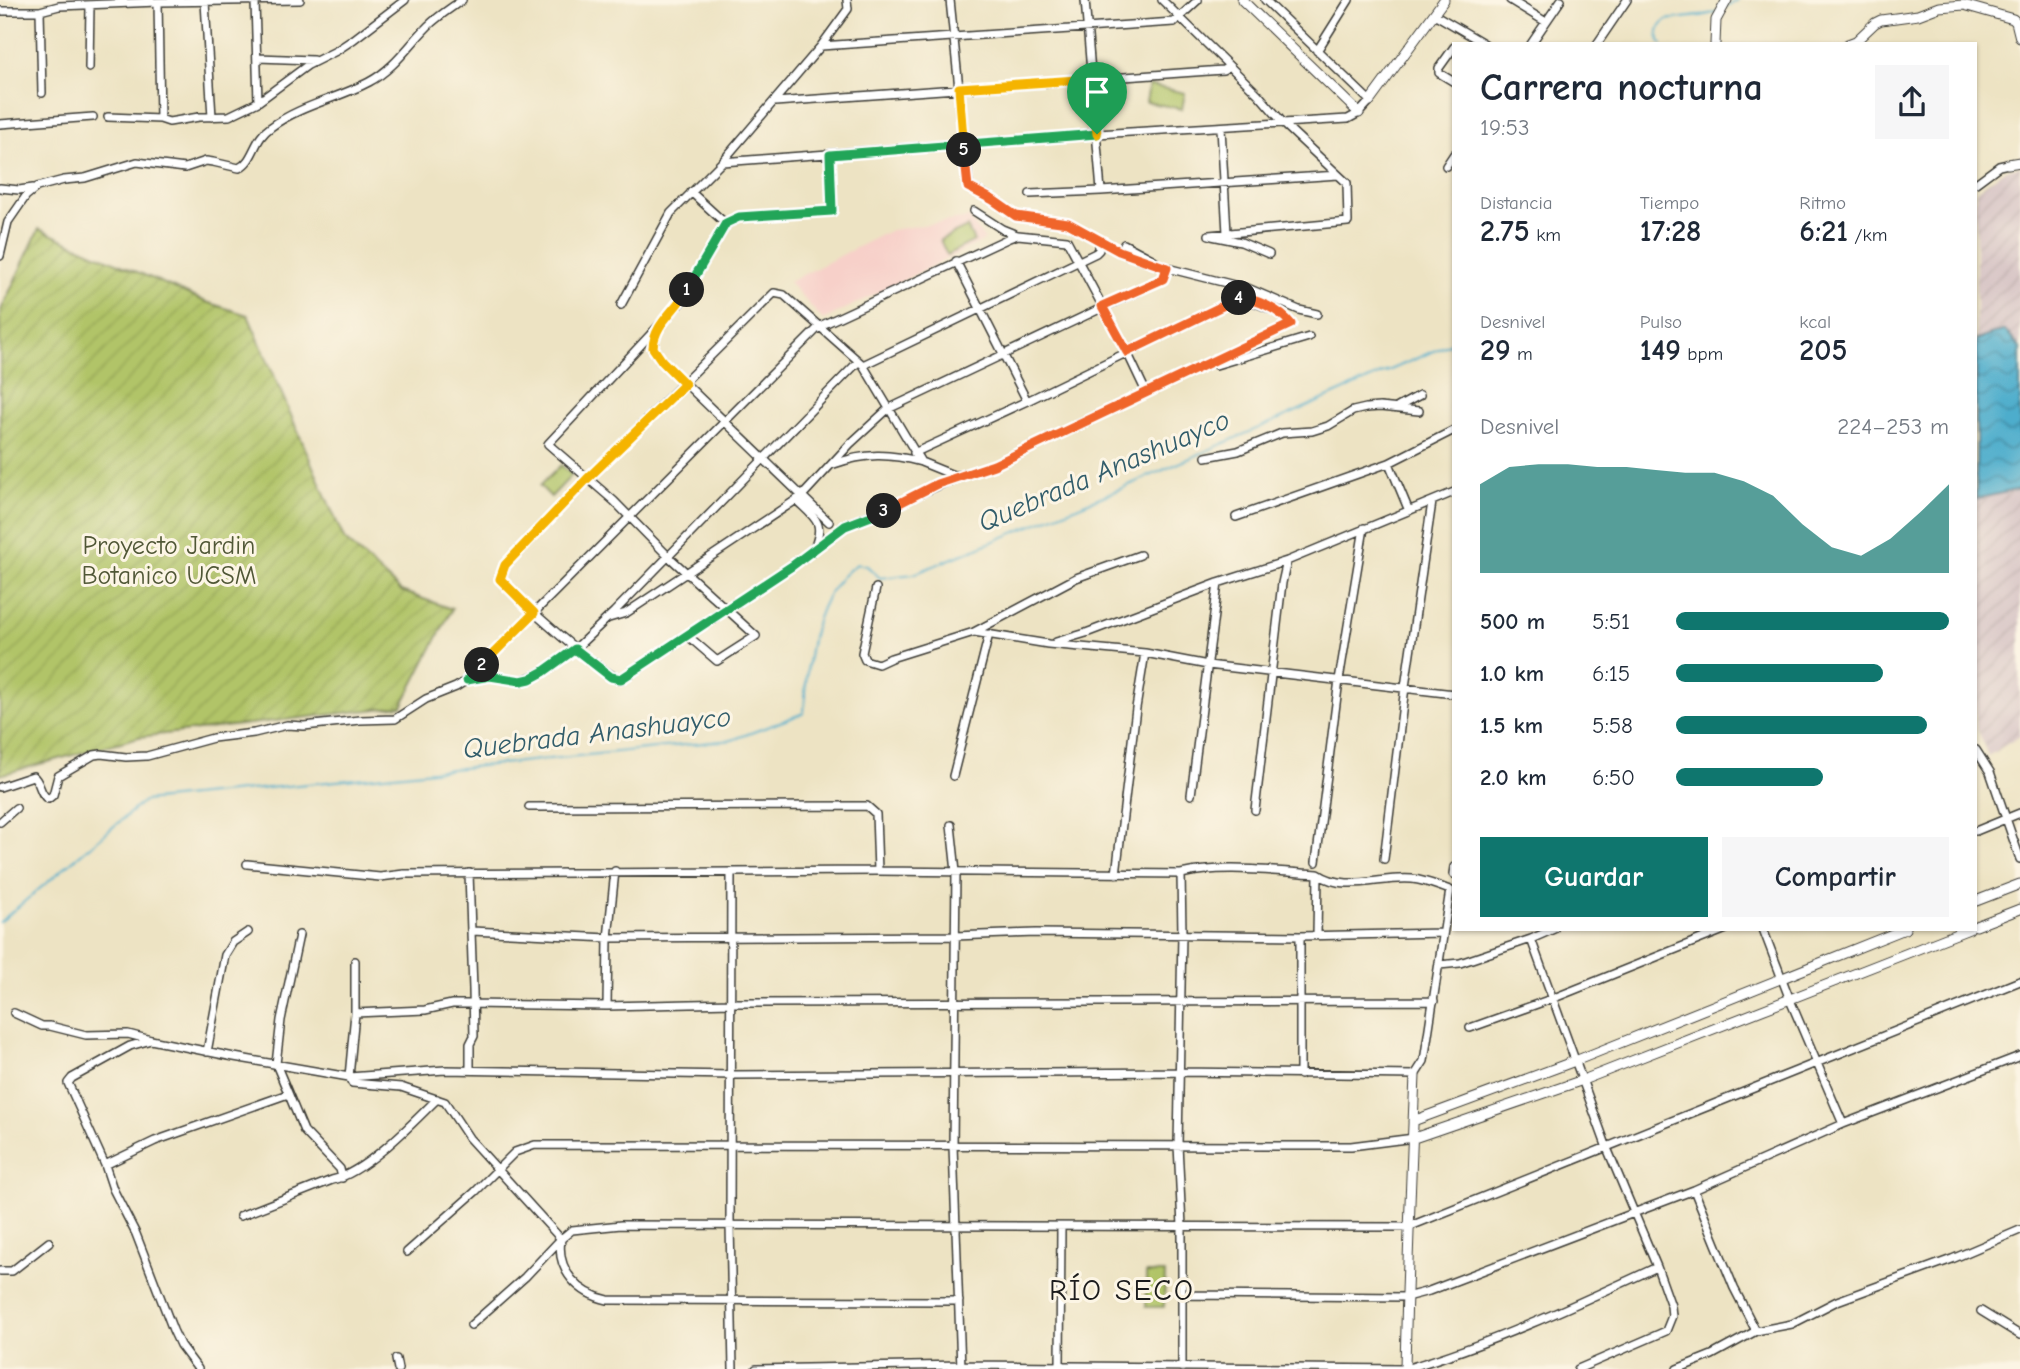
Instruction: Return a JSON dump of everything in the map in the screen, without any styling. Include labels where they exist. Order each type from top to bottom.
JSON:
[{"type":"street","points":[[0,11],[40,11],[59,6],[158,2],[300,0]]},
{"type":"street","points":[[108,117],[160,119],[169,122],[232,115],[258,102],[316,60],[346,45],[405,0]]},
{"type":"street","points":[[0,188],[19,190],[85,178],[137,162],[185,168],[213,162],[239,168],[250,159],[257,139],[269,128],[286,117],[370,82],[398,60],[429,25],[462,0]]},
{"type":"street","points":[[621,305],[671,213],[722,162],[775,102],[848,9],[847,0]]},
{"type":"street","points":[[950,0],[968,187],[1016,216],[1068,223],[1099,241],[1164,267],[1250,289],[1299,310],[1317,314]]},
{"type":"street","points":[[1085,0],[1101,191]]},
{"type":"street","points":[[1162,0],[1258,94],[1285,125],[1347,183],[1348,222],[1209,234],[1241,242],[1269,254]]},
{"type":"street","points":[[821,46],[1174,22],[1198,0]]},
{"type":"street","points":[[1242,0],[1359,113]]},
{"type":"street","points":[[1265,0],[1370,101]]},
{"type":"street","points":[[1317,51],[1349,0]]},
{"type":"street","points":[[722,162],[1097,134],[1348,120],[1370,101],[1444,0]]},
{"type":"street","points":[[1510,0],[1546,22]]},
{"type":"street","points":[[1532,42],[1561,0]]},
{"type":"street","points":[[1598,42],[1627,0]]},
{"type":"street","points":[[1715,42],[1716,20],[1727,0]]},
{"type":"street","points":[[158,2],[160,119]]},
{"type":"street","points":[[205,2],[212,117]]},
{"type":"street","points":[[255,2],[258,102]]},
{"type":"street","points":[[89,68],[90,5]]},
{"type":"street","points":[[1853,42],[1881,20],[1918,15],[1939,7],[1964,5],[2013,19],[2017,22],[2020,38]]},
{"type":"street","points":[[40,11],[42,93]]},
{"type":"street","points":[[1434,14],[1481,42]]},
{"type":"street","points":[[1457,42],[1464,33]]},
{"type":"street","points":[[1452,49],[1439,68],[1439,73],[1452,81]]},
{"type":"street","points":[[258,58],[316,60]]},
{"type":"street","points":[[775,102],[1223,70],[1228,67]]},
{"type":"street","points":[[0,124],[93,117]]},
{"type":"street","points":[[1221,128],[1227,233]]},
{"type":"street","points":[[688,636],[717,661],[756,636],[548,444],[680,303],[726,223],[739,217],[832,211],[830,155]]},
{"type":"street","points":[[1446,166],[1452,157]]},
{"type":"street","points":[[1977,182],[1999,166],[2020,162]]},
{"type":"street","points":[[1030,194],[1338,175]]},
{"type":"street","points":[[0,256],[8,222],[26,196],[37,187]]},
{"type":"street","points":[[691,192],[726,223]]},
{"type":"street","points":[[974,211],[1002,229],[1018,235],[1068,240],[1146,392]]},
{"type":"street","points":[[0,787],[33,776],[38,780],[44,798],[47,799],[53,794],[58,776],[94,755],[147,756],[213,738],[254,733],[287,725],[395,719],[426,699],[457,687],[630,518],[820,326],[1018,235]]},
{"type":"street","points":[[467,680],[490,676],[521,681],[543,672],[575,649],[608,618],[762,459],[860,363],[1096,253],[1099,250],[1099,241]]},
{"type":"street","points":[[1124,244],[1164,267]]},
{"type":"street","points":[[957,261],[1027,401]]},
{"type":"street","points":[[608,618],[626,613],[799,498],[850,444],[888,409],[1163,279],[1164,267]]},
{"type":"street","points":[[914,453],[1241,297],[1281,313],[1291,324],[994,465],[963,475],[845,526],[727,610],[621,679],[611,677],[575,649],[500,579],[505,565],[587,479],[774,293],[784,295],[860,363],[914,453],[921,462]]},
{"type":"street","points":[[660,323],[653,348],[662,361],[799,498],[821,531],[813,550]]},
{"type":"street","points":[[1195,371],[1309,337]]},
{"type":"street","points":[[1394,408],[1420,395]]},
{"type":"street","points":[[1206,457],[1238,451],[1282,433],[1312,431],[1328,426],[1353,411],[1380,407],[1419,411]]},
{"type":"street","points":[[1236,517],[1331,481],[1389,463],[1452,431]]},
{"type":"street","points":[[833,464],[880,454],[921,462],[947,474],[963,475]]},
{"type":"street","points":[[1389,463],[1409,511]]},
{"type":"street","points":[[1048,644],[1287,561],[1452,493]]},
{"type":"street","points":[[799,498],[829,522]]},
{"type":"street","points":[[1384,859],[1405,687],[1432,502]]},
{"type":"street","points":[[1316,862],[1339,680],[1364,528]]},
{"type":"street","points":[[876,588],[862,653],[865,660],[878,664],[974,632],[1076,578],[1140,555]]},
{"type":"street","points":[[1255,810],[1282,583],[1287,561]]},
{"type":"street","points":[[1191,795],[1218,583]]},
{"type":"street","points":[[974,632],[1048,644],[1145,653],[1208,665],[1452,694]]},
{"type":"street","points":[[953,776],[989,634]]},
{"type":"street","points":[[1116,874],[1145,653]]},
{"type":"street","points":[[1977,752],[1990,772],[2020,859]]},
{"type":"street","points":[[529,807],[867,806],[876,814],[878,871]]},
{"type":"street","points":[[0,822],[16,808]]},
{"type":"street","points":[[1977,831],[2020,813]]},
{"type":"street","points":[[951,825],[956,873],[953,1146],[961,1367]]},
{"type":"street","points":[[247,864],[380,877],[470,873],[878,871],[1181,874],[1230,870],[1318,874],[1324,879],[1351,883],[1413,879],[1450,890],[1424,1061],[1415,1075],[1405,1369]]},
{"type":"street","points":[[607,1006],[608,938],[615,872]]},
{"type":"street","points":[[732,872],[730,1225],[733,1369]]},
{"type":"street","points":[[470,873],[474,1036],[470,1044],[470,1070]]},
{"type":"street","points":[[1181,874],[1178,1144],[1182,1226],[1182,1368]]},
{"type":"street","points":[[1317,935],[1318,874]]},
{"type":"street","points":[[1977,901],[2020,884]]},
{"type":"street","points":[[1977,926],[2020,909]]},
{"type":"street","points":[[472,931],[608,938],[1036,933],[1300,936],[1443,933]]},
{"type":"street","points":[[1438,965],[1460,963],[1550,931]]},
{"type":"street","points":[[1470,1028],[1554,998],[1721,931]]},
{"type":"street","points":[[1764,931],[1843,1124]]},
{"type":"street","points":[[1413,1121],[1575,1061],[1900,931]]},
{"type":"street","points":[[407,1252],[515,1152],[535,1145],[1351,1146],[1414,1138],[1583,1080],[1964,931]]},
{"type":"street","points":[[207,1052],[225,955],[233,942],[248,932]]},
{"type":"street","points":[[299,935],[276,1064],[304,1131],[340,1169],[342,1178]]},
{"type":"street","points":[[1300,936],[1300,1075]]},
{"type":"street","points":[[1531,939],[1608,1148],[1657,1267],[1672,1316],[1665,1331],[1578,1369]]},
{"type":"street","points":[[355,961],[355,1013],[349,1077],[352,1083],[401,1087],[445,1102],[469,1138],[561,1239],[562,1258],[577,1287],[608,1300],[959,1301]]},
{"type":"street","points":[[471,1325],[572,1230],[621,1224],[1408,1227],[2020,981]]},
{"type":"street","points":[[355,1013],[425,1010],[452,1004],[607,1006],[732,1003],[1434,1001]]},
{"type":"street","points":[[14,1013],[42,1026],[86,1035],[128,1034],[207,1052],[349,1077],[423,1070],[732,1075],[1179,1072],[1415,1075]]},
{"type":"street","points":[[151,1040],[130,1046],[72,1078],[68,1083],[106,1166],[113,1189],[136,1234],[173,1330],[198,1369]]},
{"type":"street","points":[[1182,1295],[1406,1297],[1429,1291],[1694,1190],[1843,1124],[2020,1056]]},
{"type":"street","points":[[106,1166],[155,1141],[288,1094]]},
{"type":"street","points":[[240,1216],[342,1178],[381,1150],[438,1099]]},
{"type":"street","points":[[1694,1190],[1734,1288],[1756,1331]]},
{"type":"street","points":[[1060,1366],[1061,1227]]},
{"type":"street","points":[[1677,1369],[1722,1351],[1756,1331],[1792,1324],[1837,1301],[1952,1259],[2020,1230]]},
{"type":"street","points":[[0,1271],[12,1271],[49,1242]]},
{"type":"street","points":[[756,1369],[1060,1366],[1405,1369],[1445,1357],[1537,1321],[1657,1267]]},
{"type":"street","points":[[1981,1311],[2020,1335]]},
{"type":"street","points":[[396,1359],[398,1369]]},
{"type":"shaded area","points":[[2020,166],[2020,736],[1988,756],[1977,728],[1977,190],[2003,171]]},
{"type":"shaded area","points":[[969,218],[985,240],[823,320],[789,282],[891,230]]},
{"type":"green space","points":[[1149,85],[1185,93],[1182,109],[1146,102]]},
{"type":"green space","points":[[967,227],[974,241],[947,255],[940,240]]},
{"type":"green space","name":"Proyecto Jardin Botanico UCSM","points":[[39,229],[206,302],[248,315],[344,539],[401,591],[452,609],[402,706],[139,737],[0,775],[0,312]]},
{"type":"green space","points":[[561,465],[572,475],[551,497],[540,486]]},
{"type":"green space","points":[[1146,1273],[1165,1273],[1164,1307],[1146,1307]]},
{"type":"water","points":[[2005,330],[2020,348],[2020,489],[1977,499],[1977,340]]},
{"type":"waterway","points":[[1727,7],[1738,0]]},
{"type":"waterway","points":[[1660,42],[1658,30],[1666,20],[1716,12]]},
{"type":"waterway","name":"Quebrada Anashuayco","points":[[0,922],[144,801],[732,740],[804,713],[810,652],[820,612],[841,577],[857,564],[867,566],[880,578],[914,574],[1120,489],[1452,343]]},
{"type":"district","name":"RÍO SECO","points":[[1122,1290]]},
{"type":"route","points":[[1097,134],[964,143],[830,155],[832,211],[739,217],[726,223],[680,303],[660,323],[654,337],[653,348],[685,384],[587,479],[505,565],[500,579],[534,613],[467,680],[490,676],[521,681],[530,679],[575,649],[611,677],[621,679],[792,566],[845,526],[875,515],[937,484],[994,465],[1291,324],[1284,314],[1241,297],[1127,352],[1102,306],[1163,279],[1167,268],[1119,251],[1068,223],[1012,215],[981,192],[968,187],[967,184],[964,143],[959,88],[1091,79],[1097,134]]}]
